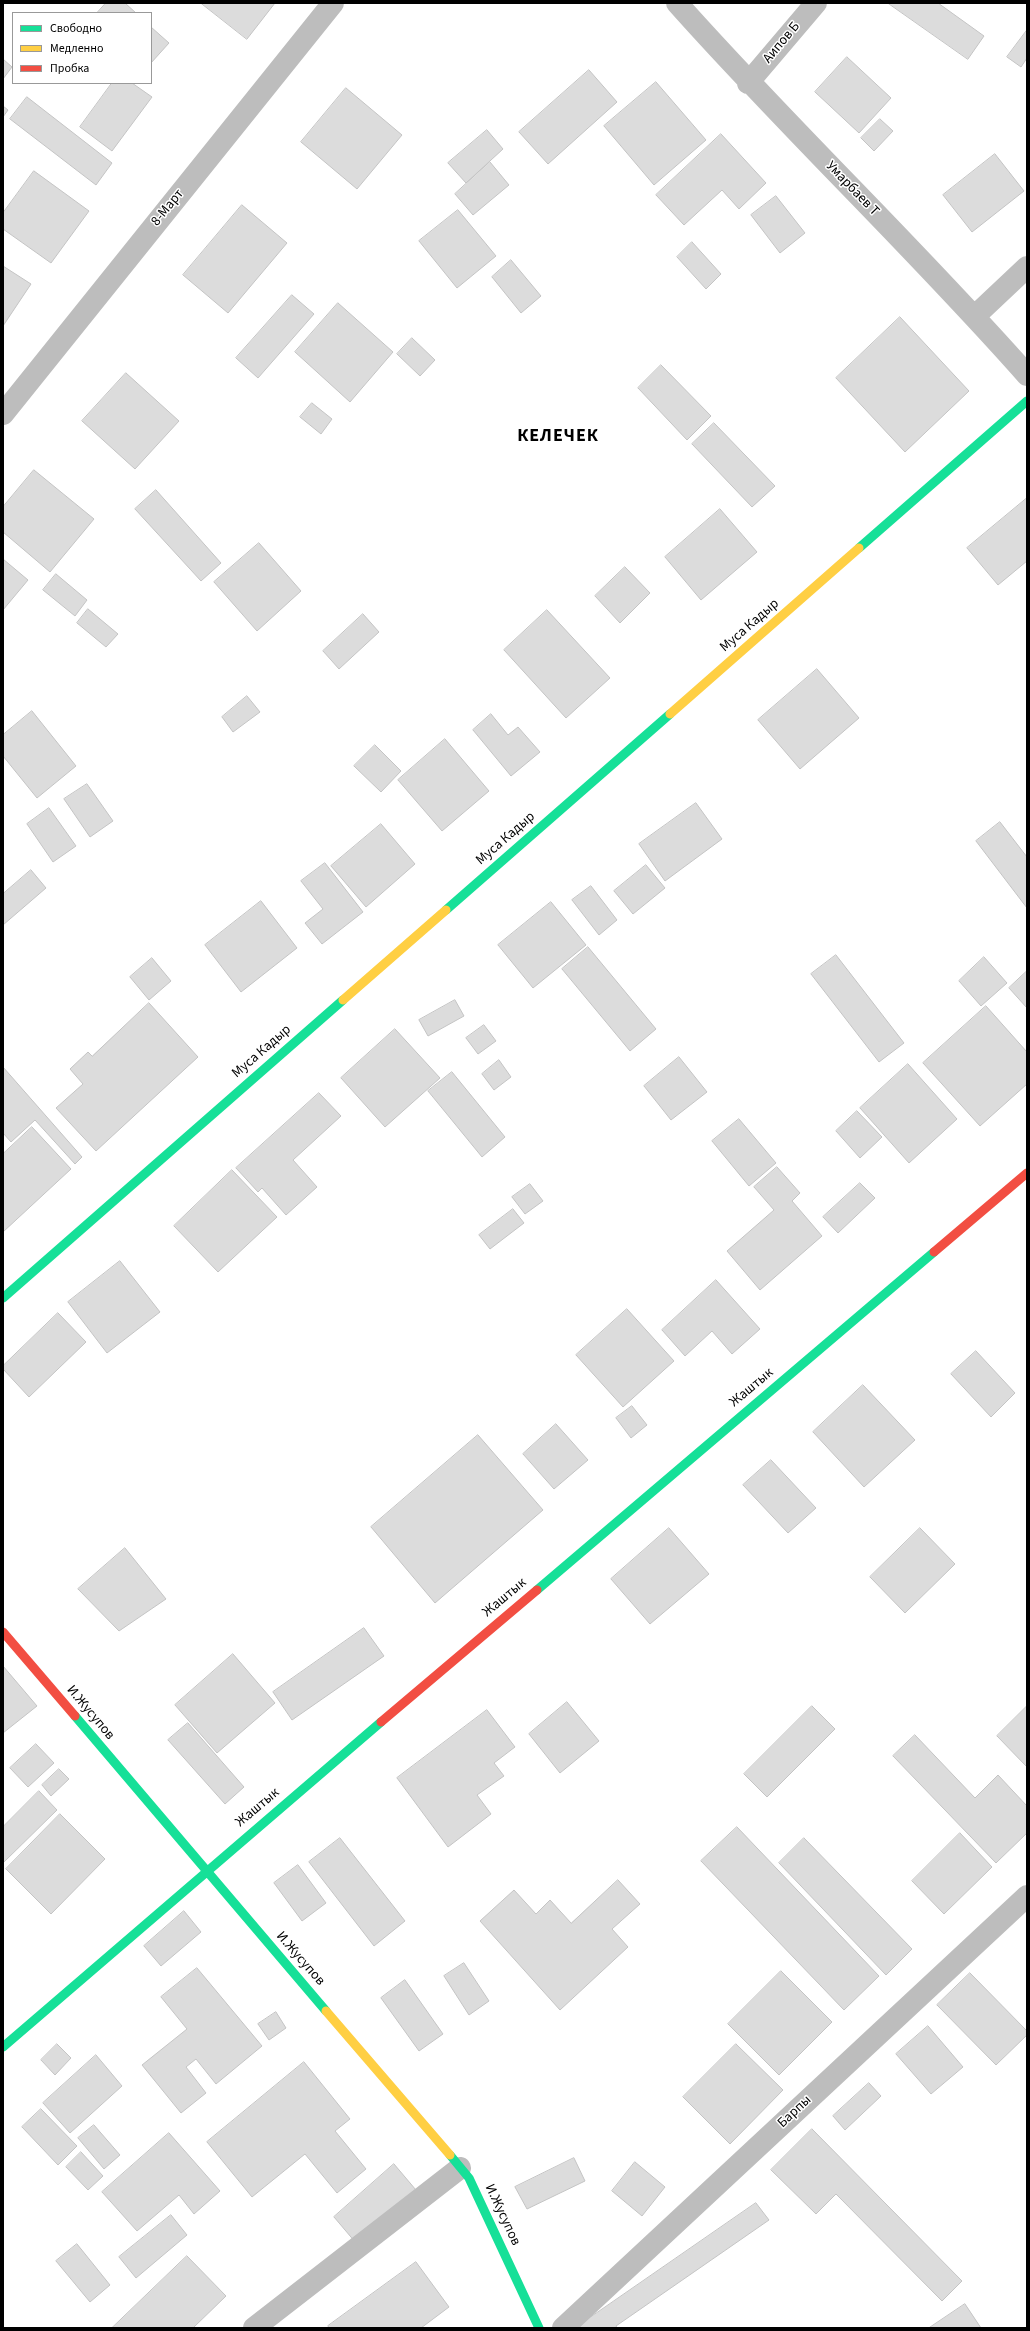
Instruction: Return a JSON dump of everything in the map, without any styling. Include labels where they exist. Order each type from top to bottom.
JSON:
[{"type":"street","name":"8-Март","points":[[3,414],[333,3]]},
{"type":"street","name":"Умарбаев Т","points":[[677,3],[748,83],[975,316],[1027,375]]},
{"type":"street","name":"Аипов Б","points":[[748,83],[816,3]]},
{"type":"street","points":[[975,316],[1027,267]]},
{"type":"street","name":"Муса Кадыр","points":[[3,1298],[1027,401]]},
{"type":"street","name":"Жаштык","points":[[3,2046],[206,1871],[1027,1173]]},
{"type":"street","name":"И.Жусупов","points":[[3,1632],[469,2178],[539,2328]]},
{"type":"street","name":"Барпы","points":[[563,2328],[1027,1896]]},
{"type":"street","points":[[254,2328],[460,2168]]},
{"type":"building","points":[[106,3],[125,3],[135,12],[98,12]]},
{"type":"building","points":[[201,3],[275,3],[247,39]]},
{"type":"building","points":[[888,3],[938,3],[984,36],[968,59]]},
{"type":"building","points":[[152,28],[169,43],[152,62]]},
{"type":"building","points":[[1027,30],[1027,58],[1021,67],[1007,57]]},
{"type":"building","points":[[847,57],[891,98],[859,133],[815,92]]},
{"type":"building","points":[[3,59],[12,67],[3,79]]},
{"type":"building","points":[[589,70],[617,102],[548,164],[519,132]]},
{"type":"building","points":[[656,82],[706,140],[654,185],[604,126]]},
{"type":"building","points":[[111,84],[133,84],[152,97],[112,151],[80,127]]},
{"type":"building","points":[[346,88],[402,135],[357,189],[301,142]]},
{"type":"building","points":[[27,97],[112,163],[96,185],[10,119]]},
{"type":"building","points":[[3,106],[8,110],[3,117]]},
{"type":"building","points":[[880,119],[893,131],[874,151],[861,138]]},
{"type":"building","points":[[487,130],[503,149],[466,183],[448,163]]},
{"type":"building","points":[[721,134],[766,183],[739,209],[722,190],[684,225],[656,195]]},
{"type":"building","points":[[995,154],[1024,191],[972,232],[943,195]]},
{"type":"building","points":[[490,162],[509,185],[473,215],[455,194]]},
{"type":"building","points":[[34,171],[89,211],[51,263],[3,229],[3,213]]},
{"type":"building","points":[[776,196],[805,233],[780,253],[751,215]]},
{"type":"building","points":[[242,205],[287,243],[228,313],[183,275]]},
{"type":"building","points":[[458,210],[496,256],[457,288],[419,241]]},
{"type":"building","points":[[692,242],[721,274],[706,289],[677,257]]},
{"type":"building","points":[[511,260],[541,296],[521,313],[492,277]]},
{"type":"building","points":[[3,266],[31,284],[3,326]]},
{"type":"building","points":[[292,295],[314,314],[258,378],[236,358]]},
{"type":"building","points":[[338,303],[393,352],[350,402],[295,352]]},
{"type":"building","points":[[900,317],[969,391],[905,452],[836,378]]},
{"type":"building","points":[[412,338],[435,360],[420,376],[397,354]]},
{"type":"building","points":[[661,365],[711,416],[687,440],[638,388]]},
{"type":"building","points":[[126,373],[179,421],[135,469],[82,421]]},
{"type":"building","points":[[312,403],[332,419],[321,434],[300,417]]},
{"type":"building","points":[[714,423],[775,486],[752,507],[692,444]]},
{"type":"building","points":[[34,470],[94,519],[50,572],[3,532],[3,507]]},
{"type":"building","points":[[156,490],[221,563],[201,581],[135,509]]},
{"type":"building","points":[[1027,498],[1027,561],[998,585],[967,548]]},
{"type":"building","points":[[720,509],[757,552],[701,600],[665,557]]},
{"type":"building","points":[[259,543],[301,591],[257,631],[214,582]]},
{"type":"building","points":[[3,559],[28,580],[3,610]]},
{"type":"building","points":[[625,567],[650,593],[620,623],[595,596]]},
{"type":"building","points":[[56,574],[87,600],[75,616],[43,590]]},
{"type":"building","points":[[88,609],[118,634],[106,647],[77,623]]},
{"type":"building","points":[[547,610],[610,678],[566,718],[504,650]]},
{"type":"building","points":[[363,614],[379,632],[339,669],[323,651]]},
{"type":"building","points":[[817,669],[859,718],[800,769],[758,720]]},
{"type":"building","points":[[247,696],[260,712],[233,732],[222,717]]},
{"type":"building","points":[[32,711],[76,766],[37,798],[3,756],[3,735]]},
{"type":"building","points":[[491,714],[508,735],[518,727],[540,752],[511,776],[473,730]]},
{"type":"building","points":[[445,739],[489,791],[442,831],[398,780]]},
{"type":"building","points":[[375,745],[401,771],[381,792],[354,766]]},
{"type":"building","points":[[87,784],[113,821],[90,837],[64,799]]},
{"type":"building","points":[[696,803],[722,839],[665,881],[639,844]]},
{"type":"building","points":[[49,808],[76,846],[53,862],[27,824]]},
{"type":"building","points":[[1000,822],[1027,857],[1027,908],[976,841]]},
{"type":"building","points":[[381,824],[415,864],[366,907],[331,866]]},
{"type":"building","points":[[325,863],[363,912],[322,944],[305,923],[323,909],[301,881]]},
{"type":"building","points":[[646,865],[665,888],[633,914],[614,891]]},
{"type":"building","points":[[31,870],[46,888],[3,925],[3,894]]},
{"type":"building","points":[[591,886],[617,920],[599,935],[572,900]]},
{"type":"building","points":[[261,901],[297,948],[241,992],[205,945]]},
{"type":"building","points":[[551,902],[586,945],[533,988],[498,945]]},
{"type":"building","points":[[588,947],[656,1029],[630,1051],[562,969]]},
{"type":"building","points":[[836,955],[904,1043],[879,1062],[811,974]]},
{"type":"building","points":[[984,957],[1007,983],[981,1006],[959,981]]},
{"type":"building","points":[[152,958],[171,981],[149,1000],[130,977]]},
{"type":"building","points":[[1027,971],[1027,1008],[1009,988]]},
{"type":"building","points":[[455,1000],[464,1016],[428,1036],[419,1020]]},
{"type":"building","points":[[149,1003],[198,1057],[96,1151],[56,1108],[83,1084],[70,1069],[88,1052],[92,1056]]},
{"type":"building","points":[[986,1006],[1027,1052],[1027,1084],[980,1126],[923,1063]]},
{"type":"building","points":[[484,1025],[496,1041],[478,1054],[466,1038]]},
{"type":"building","points":[[395,1029],[440,1078],[385,1127],[341,1078]]},
{"type":"building","points":[[679,1057],[707,1092],[671,1120],[644,1086]]},
{"type":"building","points":[[499,1060],[511,1077],[494,1090],[482,1074]]},
{"type":"building","points":[[908,1064],[957,1119],[909,1163],[860,1108]]},
{"type":"building","points":[[3,1067],[82,1157],[75,1164],[35,1120],[11,1142],[3,1133]]},
{"type":"building","points":[[452,1072],[505,1137],[482,1157],[428,1091]]},
{"type":"building","points":[[319,1093],[341,1116],[293,1160],[317,1187],[286,1215],[262,1188],[258,1192],[236,1168]]},
{"type":"building","points":[[857,1111],[882,1137],[860,1158],[836,1131]]},
{"type":"building","points":[[739,1119],[776,1163],[749,1186],[712,1141]]},
{"type":"building","points":[[32,1127],[71,1169],[3,1232],[3,1154]]},
{"type":"building","points":[[777,1167],[800,1193],[792,1201],[822,1236],[760,1290],[727,1251],[774,1210],[754,1187]]},
{"type":"building","points":[[232,1170],[277,1217],[218,1272],[174,1226]]},
{"type":"building","points":[[860,1183],[875,1198],[838,1233],[823,1217]]},
{"type":"building","points":[[530,1184],[543,1201],[525,1214],[512,1197]]},
{"type":"building","points":[[513,1209],[524,1223],[490,1249],[479,1235]]},
{"type":"building","points":[[120,1261],[160,1312],[107,1353],[68,1302]]},
{"type":"building","points":[[716,1280],[760,1329],[732,1354],[712,1331],[685,1356],[662,1330]]},
{"type":"building","points":[[627,1309],[674,1361],[623,1407],[576,1355]]},
{"type":"building","points":[[58,1313],[86,1342],[29,1397],[3,1369],[3,1366]]},
{"type":"building","points":[[976,1351],[1015,1393],[991,1417],[951,1374]]},
{"type":"building","points":[[863,1385],[915,1440],[864,1487],[813,1432]]},
{"type":"building","points":[[632,1406],[647,1425],[631,1438],[616,1418]]},
{"type":"building","points":[[556,1424],[588,1460],[554,1489],[523,1454]]},
{"type":"building","points":[[478,1435],[543,1510],[435,1603],[371,1527]]},
{"type":"building","points":[[771,1460],[816,1508],[788,1533],[743,1485]]},
{"type":"building","points":[[669,1528],[709,1574],[650,1624],[611,1579]]},
{"type":"building","points":[[920,1528],[955,1564],[905,1613],[870,1577]]},
{"type":"building","points":[[125,1548],[166,1599],[119,1631],[78,1589]]},
{"type":"building","points":[[364,1628],[384,1656],[292,1720],[273,1692]]},
{"type":"building","points":[[233,1654],[275,1703],[217,1753],[175,1705]]},
{"type":"building","points":[[3,1666],[37,1706],[3,1733]]},
{"type":"building","points":[[567,1702],[599,1741],[560,1773],[529,1734]]},
{"type":"building","points":[[812,1706],[835,1729],[767,1797],[744,1774]]},
{"type":"building","points":[[1027,1706],[1027,1767],[997,1736]]},
{"type":"building","points":[[487,1710],[515,1747],[494,1763],[504,1776],[477,1795],[491,1814],[448,1847],[397,1778]]},
{"type":"building","points":[[188,1723],[244,1787],[225,1804],[168,1740]]},
{"type":"building","points":[[915,1735],[975,1798],[998,1775],[1027,1806],[1027,1833],[996,1863],[893,1756]]},
{"type":"building","points":[[36,1744],[54,1763],[28,1787],[10,1768]]},
{"type":"building","points":[[59,1769],[69,1779],[51,1796],[42,1785]]},
{"type":"building","points":[[39,1791],[57,1810],[3,1863],[3,1827]]},
{"type":"building","points":[[60,1814],[105,1859],[51,1914],[6,1869]]},
{"type":"building","points":[[737,1827],[879,1976],[844,2010],[701,1861]]},
{"type":"building","points":[[960,1833],[992,1867],[944,1914],[912,1881]]},
{"type":"building","points":[[340,1838],[405,1921],[374,1946],[309,1862]]},
{"type":"building","points":[[804,1838],[912,1949],[886,1975],[779,1863]]},
{"type":"building","points":[[298,1865],[326,1903],[302,1921],[274,1883]]},
{"type":"building","points":[[618,1880],[640,1904],[612,1929],[628,1947],[560,2010],[480,1921],[514,1890],[536,1914],[550,1900],[571,1923]]},
{"type":"building","points":[[184,1911],[201,1932],[161,1966],[144,1946]]},
{"type":"building","points":[[464,1963],[489,2001],[469,2015],[444,1976]]},
{"type":"building","points":[[197,1968],[262,2046],[216,2084],[196,2059],[186,2067],[206,2093],[181,2113],[142,2065],[187,2029],[161,1997]]},
{"type":"building","points":[[781,1971],[832,2022],[779,2075],[728,2024]]},
{"type":"building","points":[[970,1973],[1027,2031],[1027,2035],[996,2065],[937,2005]]},
{"type":"building","points":[[405,1980],[443,2034],[419,2051],[381,1998]]},
{"type":"building","points":[[276,2012],[286,2028],[269,2040],[258,2024]]},
{"type":"building","points":[[928,2026],[963,2067],[931,2094],[896,2054]]},
{"type":"building","points":[[57,2044],[71,2058],[55,2075],[41,2060]]},
{"type":"building","points":[[736,2044],[783,2090],[730,2144],[683,2097]]},
{"type":"building","points":[[96,2055],[122,2086],[70,2133],[43,2103]]},
{"type":"building","points":[[304,2062],[350,2119],[335,2131],[366,2169],[337,2193],[305,2154],[252,2197],[207,2142]]},
{"type":"building","points":[[869,2083],[881,2096],[845,2130],[833,2116]]},
{"type":"building","points":[[41,2109],[77,2146],[58,2165],[22,2127]]},
{"type":"building","points":[[94,2125],[120,2155],[104,2169],[78,2138]]},
{"type":"building","points":[[812,2129],[962,2281],[942,2301],[836,2194],[816,2214],[771,2170]]},
{"type":"building","points":[[169,2133],[220,2191],[194,2214],[179,2195],[137,2231],[102,2192]]},
{"type":"building","points":[[81,2152],[103,2176],[88,2190],[66,2167]]},
{"type":"building","points":[[574,2158],[585,2181],[527,2209],[515,2187]]},
{"type":"building","points":[[635,2162],[665,2187],[642,2216],[612,2191]]},
{"type":"building","points":[[394,2164],[416,2190],[356,2243],[334,2217]]},
{"type":"building","points":[[756,2203],[769,2220],[616,2326],[617,2328],[575,2328]]},
{"type":"building","points":[[171,2215],[187,2235],[136,2278],[119,2257]]},
{"type":"building","points":[[77,2244],[110,2285],[90,2302],[56,2261]]},
{"type":"building","points":[[187,2256],[226,2296],[193,2328],[112,2328]]},
{"type":"building","points":[[416,2262],[449,2307],[421,2328],[329,2328],[328,2326]]},
{"type":"building","points":[[965,2304],[981,2328],[929,2328]]},
{"type":"traffic: fast","points":[[859,548],[1027,401]]},
{"type":"traffic: fast","points":[[446,910],[670,714]]},
{"type":"traffic: fast","points":[[3,1298],[343,1000]]},
{"type":"traffic: fast","points":[[537,1590],[934,1252]]},
{"type":"traffic: fast","points":[[75,1716],[326,2011]]},
{"type":"traffic: fast","points":[[3,2047],[381,1722]]},
{"type":"traffic: fast","points":[[450,2155],[469,2178],[539,2328]]},
{"type":"traffic: slow","points":[[670,714],[859,548]]},
{"type":"traffic: slow","points":[[343,1000],[446,910]]},
{"type":"traffic: slow","points":[[326,2011],[450,2155]]},
{"type":"traffic: jam","points":[[934,1252],[1027,1173]]},
{"type":"traffic: jam","points":[[381,1722],[537,1590]]},
{"type":"traffic: jam","points":[[3,1632],[75,1716]]},
{"type":"district","name":"КЕЛЕЧЕК","points":[[558,437]]}]
